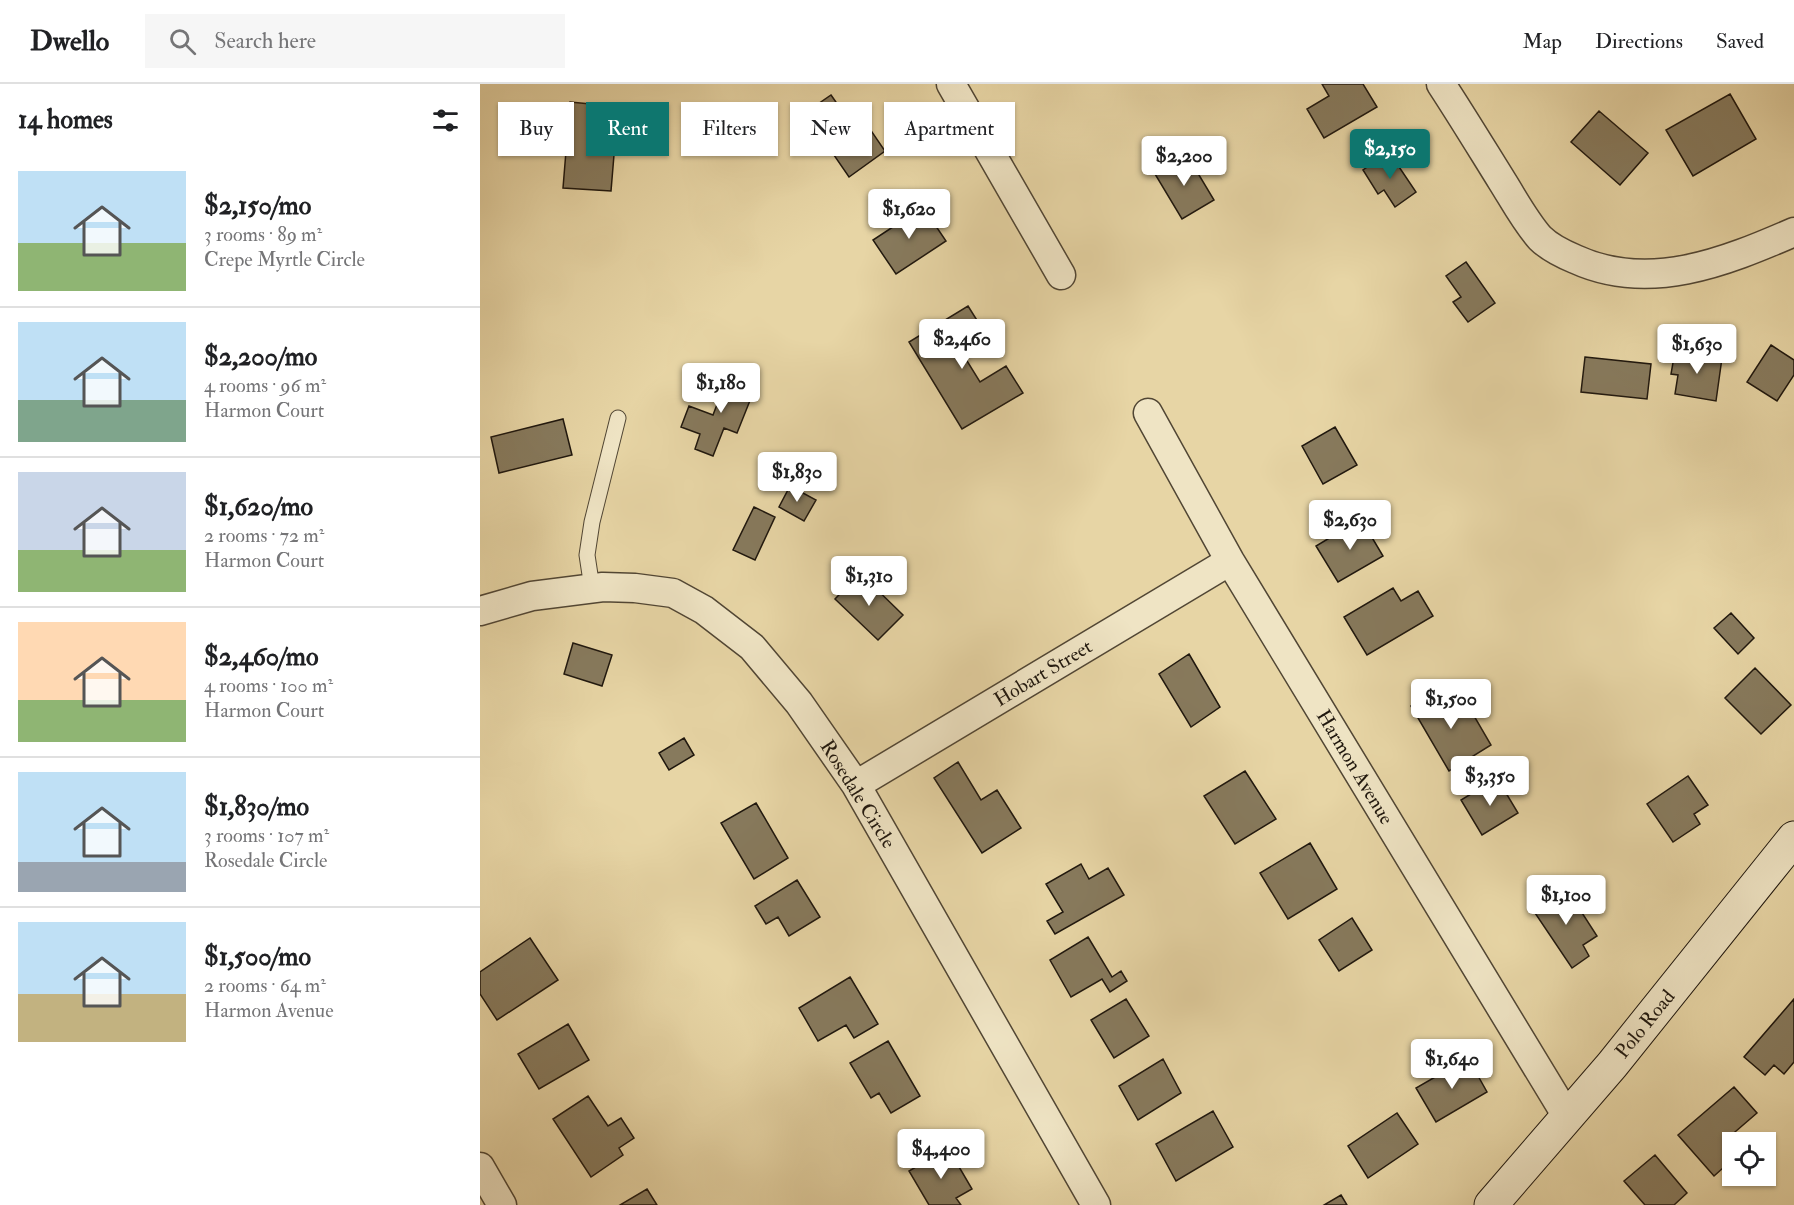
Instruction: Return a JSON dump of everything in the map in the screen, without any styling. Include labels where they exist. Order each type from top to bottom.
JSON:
[{"type":"main road","name":"Polo Road","points":[[1491,1205],[1568,1118],[1794,838]]},
{"type":"street","points":[[951,84],[1061,275]]},
{"type":"street","points":[[1441,84],[1521,211],[1542,239],[1561,253],[1584,263],[1606,270],[1641,274],[1677,273],[1745,253],[1794,232]]},
{"type":"street","name":"Harmon Avenue","points":[[1148,413],[1230,561],[1568,1118]]},
{"type":"street","name":"Hobart Street","points":[[856,785],[1230,561]]},
{"type":"street","name":"Rosedale Circle","points":[[480,611],[532,596],[603,586],[635,588],[673,593],[704,610],[752,646],[799,703],[856,785],[1096,1205]]},
{"type":"street","points":[[480,1167],[502,1205]]},
{"type":"lane","points":[[592,588],[587,555],[592,522],[618,418]]},
{"type":"building","points":[[1322,84],[1363,84],[1377,107],[1324,138],[1307,109],[1329,96]]},
{"type":"building","points":[[1730,94],[1756,139],[1693,176],[1666,130]]},
{"type":"building","points":[[831,95],[836,102],[821,102]]},
{"type":"building","points":[[574,102],[586,104],[586,156],[614,156],[611,191],[563,188],[566,156],[574,156]]},
{"type":"building","points":[[1599,111],[1648,153],[1620,185],[1571,142]]},
{"type":"building","points":[[872,132],[884,152],[849,177],[835,156],[872,156]]},
{"type":"building","points":[[1389,152],[1416,192],[1395,207],[1384,190],[1378,194],[1363,170]]},
{"type":"building","points":[[1187,155],[1214,200],[1182,219],[1155,174]]},
{"type":"building","points":[[923,207],[946,241],[896,274],[873,240]]},
{"type":"building","points":[[1466,262],[1495,303],[1468,322],[1453,302],[1461,297],[1446,276]]},
{"type":"building","points":[[968,306],[985,333],[959,348],[980,382],[1006,366],[1023,393],[962,429],[909,342]]},
{"type":"building","points":[[1771,345],[1794,360],[1794,375],[1777,401],[1747,382]]},
{"type":"building","points":[[1675,351],[1722,358],[1716,401],[1675,394],[1678,375],[1671,374]]},
{"type":"building","points":[[1585,357],[1651,364],[1647,399],[1581,392]]},
{"type":"building","points":[[729,373],[757,383],[737,433],[724,428],[713,456],[695,449],[700,434],[681,427],[689,406],[713,415]]},
{"type":"building","points":[[563,419],[572,455],[499,473],[491,437]]},
{"type":"building","points":[[1335,427],[1357,465],[1323,484],[1302,446]]},
{"type":"building","points":[[790,486],[816,500],[804,521],[779,507]]},
{"type":"building","points":[[754,507],[775,517],[755,560],[733,550]]},
{"type":"building","points":[[1361,519],[1383,556],[1338,582],[1316,546]]},
{"type":"building","points":[[860,573],[903,615],[878,640],[835,599]]},
{"type":"building","points":[[1393,588],[1401,601],[1418,591],[1433,616],[1367,655],[1344,617]]},
{"type":"building","points":[[1731,613],[1754,638],[1738,654],[1714,628]]},
{"type":"building","points":[[573,643],[612,655],[602,686],[564,674]]},
{"type":"building","points":[[1189,654],[1220,707],[1191,727],[1159,674]]},
{"type":"building","points":[[1755,668],[1791,705],[1761,734],[1725,698]]},
{"type":"building","points":[[1437,690],[1450,712],[1466,702],[1491,745],[1449,771],[1411,706]]},
{"type":"building","points":[[684,738],[694,755],[669,770],[659,753]]},
{"type":"building","points":[[958,762],[981,800],[997,790],[1021,828],[982,853],[934,778]]},
{"type":"building","points":[[1245,771],[1276,819],[1235,844],[1204,796]]},
{"type":"building","points":[[1688,776],[1708,805],[1694,814],[1700,824],[1673,842],[1647,804]]},
{"type":"building","points":[[1497,778],[1518,813],[1482,835],[1461,800]]},
{"type":"building","points":[[756,803],[788,858],[754,879],[721,823]]},
{"type":"building","points":[[1310,843],[1337,889],[1288,919],[1260,873]]},
{"type":"building","points":[[1081,864],[1089,879],[1108,868],[1124,895],[1055,934],[1047,921],[1063,912],[1046,884]]},
{"type":"building","points":[[797,880],[820,917],[789,936],[778,917],[766,924],[755,906]]},
{"type":"building","points":[[1566,888],[1597,936],[1583,945],[1589,956],[1572,968],[1533,910]]},
{"type":"building","points":[[1352,918],[1372,950],[1339,971],[1319,940]]},
{"type":"building","points":[[1088,937],[1112,977],[1121,971],[1127,981],[1110,992],[1102,979],[1071,997],[1050,960]]},
{"type":"building","points":[[530,938],[558,980],[497,1020],[480,994],[480,972]]},
{"type":"building","points":[[850,977],[878,1024],[854,1038],[846,1025],[818,1041],[799,1008]]},
{"type":"building","points":[[1126,999],[1149,1036],[1114,1058],[1091,1020]]},
{"type":"building","points":[[1794,999],[1794,1062],[1784,1074],[1774,1065],[1765,1075],[1744,1057]]},
{"type":"building","points":[[568,1024],[589,1060],[539,1089],[518,1054]]},
{"type":"building","points":[[888,1041],[920,1096],[891,1113],[879,1093],[871,1098],[850,1063]]},
{"type":"building","points":[[1468,1058],[1487,1092],[1436,1122],[1416,1088]]},
{"type":"building","points":[[1163,1059],[1181,1093],[1138,1120],[1119,1086]]},
{"type":"building","points":[[1734,1087],[1757,1113],[1735,1132],[1722,1132],[1722,1169],[1714,1176],[1678,1135]]},
{"type":"building","points":[[588,1096],[608,1126],[621,1118],[634,1138],[619,1148],[623,1155],[591,1177],[553,1119]]},
{"type":"building","points":[[1213,1111],[1233,1147],[1176,1181],[1156,1144]]},
{"type":"building","points":[[1397,1113],[1418,1144],[1368,1178],[1348,1146]]},
{"type":"building","points":[[948,1148],[972,1189],[956,1198],[961,1205],[929,1205],[909,1171]]},
{"type":"building","points":[[1655,1155],[1687,1193],[1674,1205],[1645,1205],[1624,1181]]},
{"type":"building","points":[[647,1189],[657,1205],[620,1205]]},
{"type":"building","points":[[1341,1195],[1347,1205],[1324,1205]]}]
